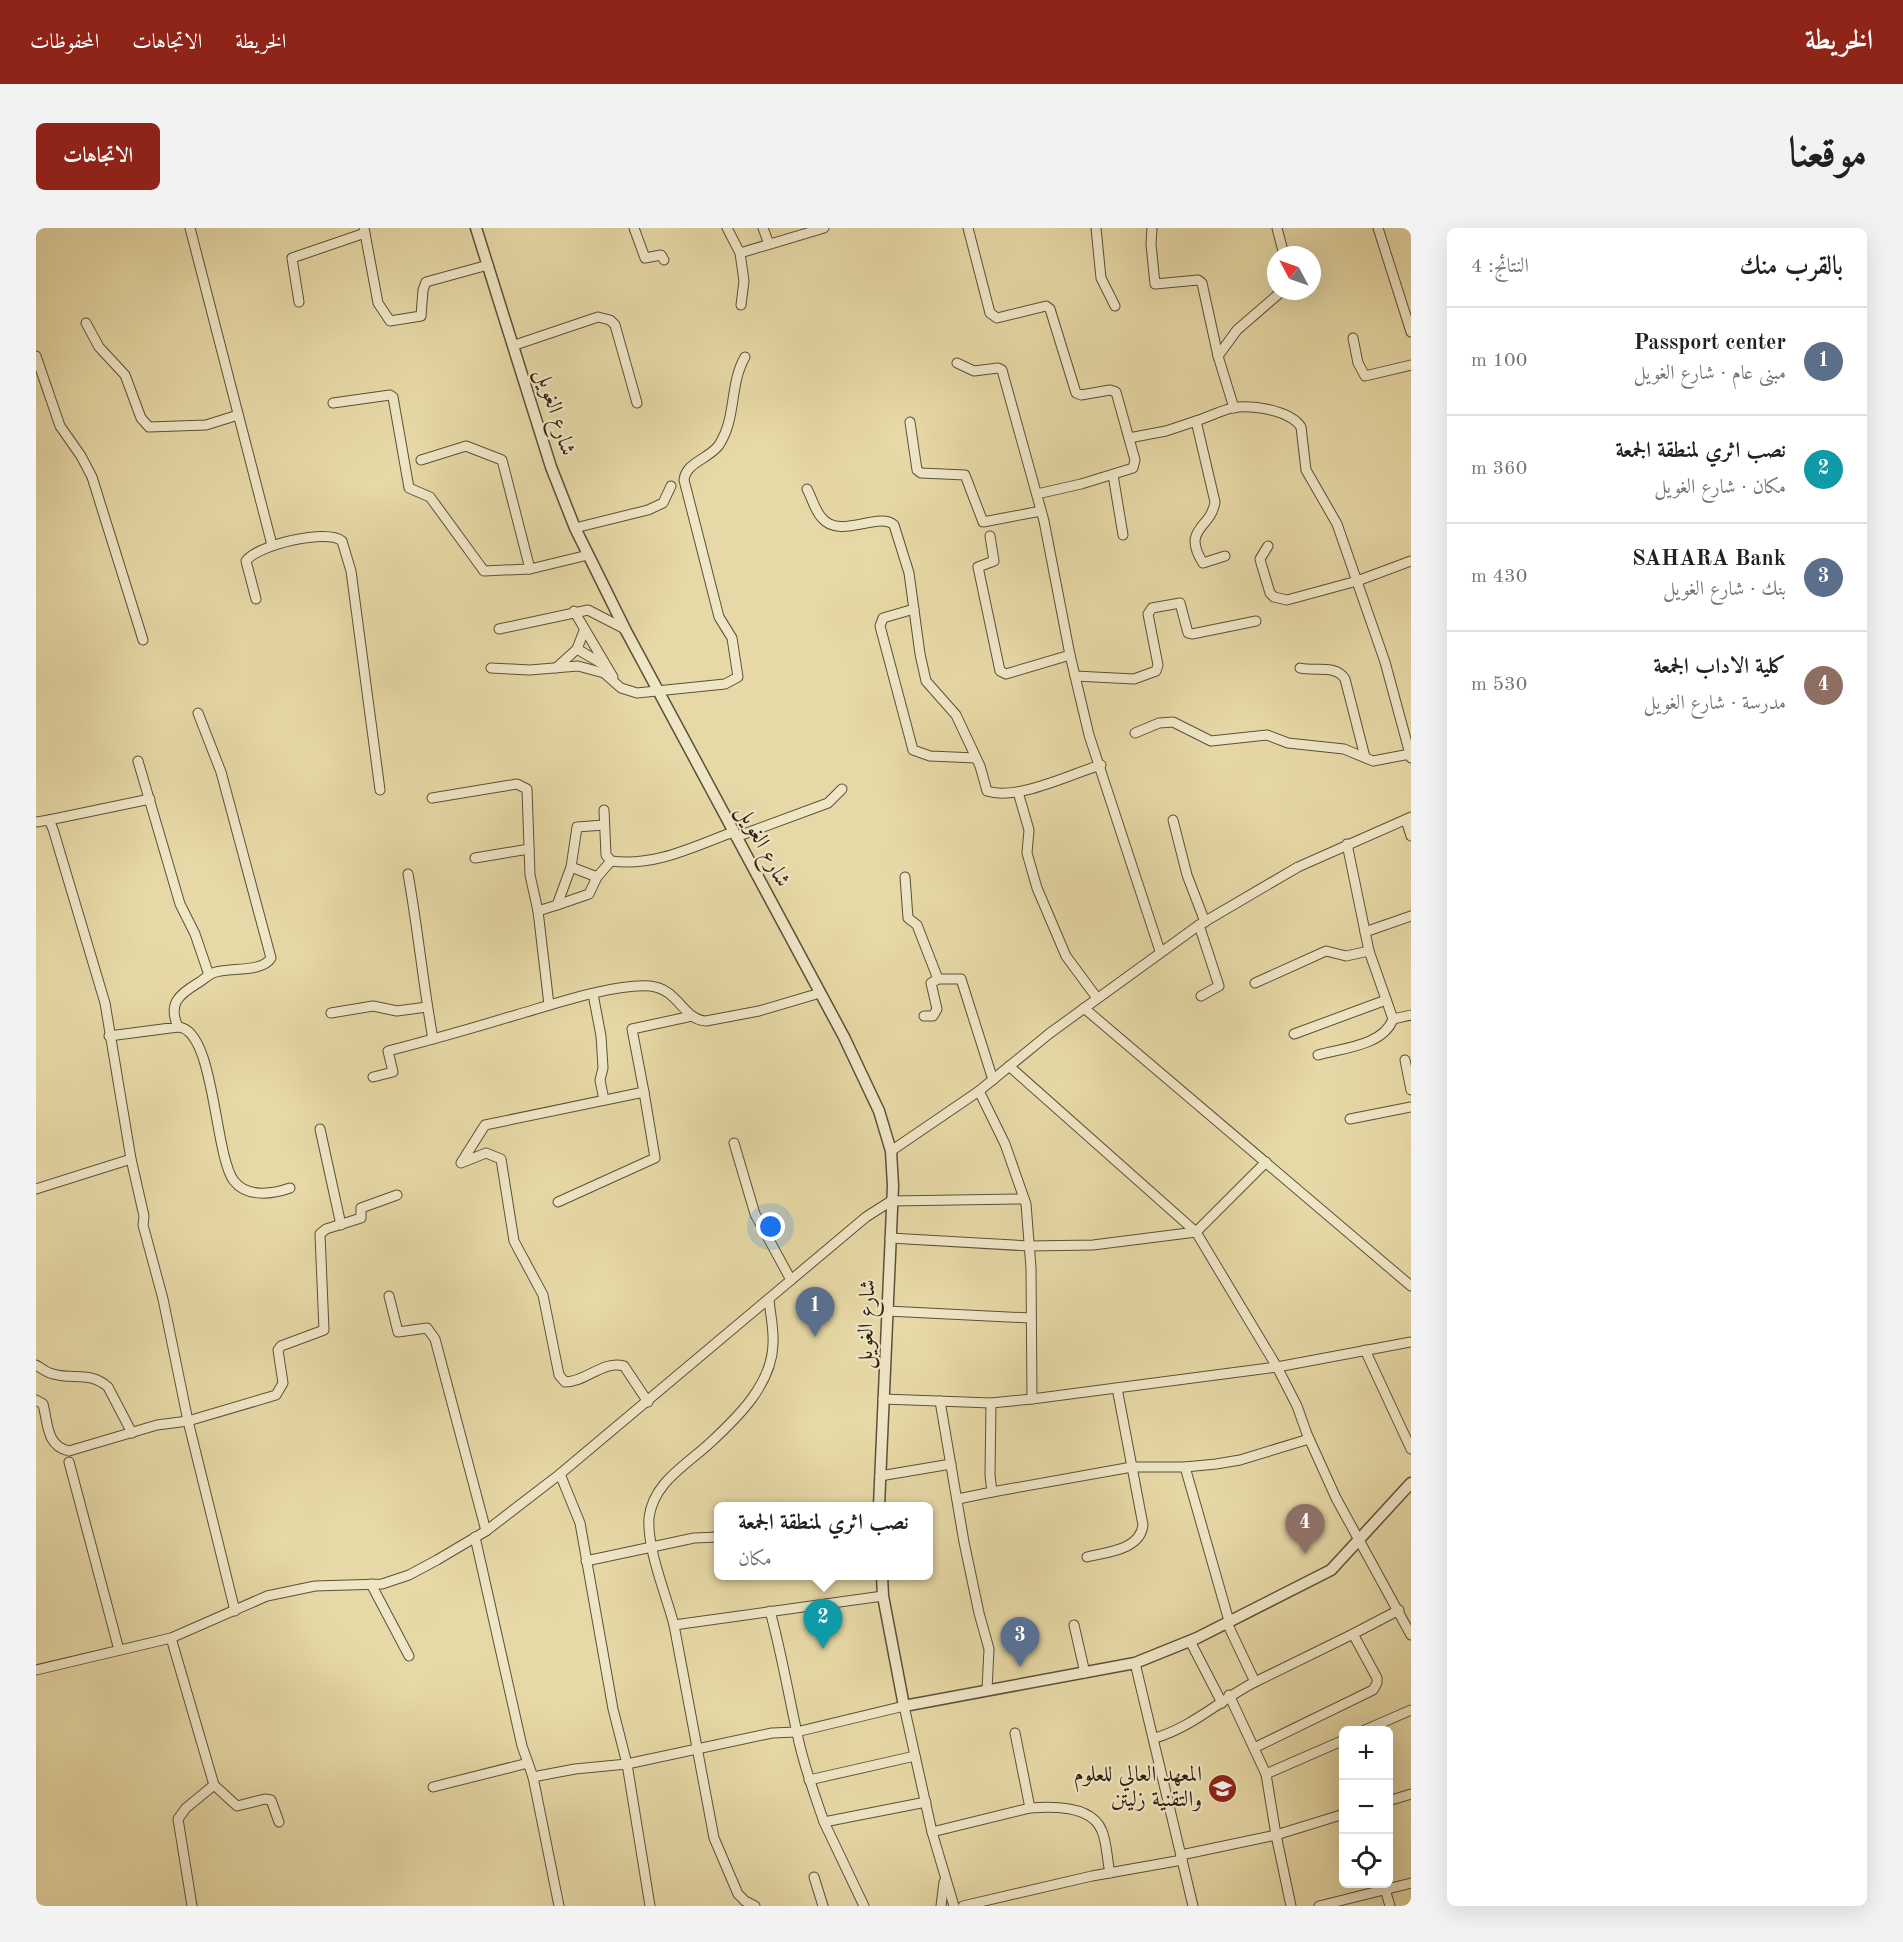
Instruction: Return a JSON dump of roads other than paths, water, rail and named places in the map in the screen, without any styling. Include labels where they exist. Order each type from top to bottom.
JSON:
[{"type":"street","points":[[190,228],[272,545]]},
{"type":"street","name":"شارع الغويل","points":[[476,228],[515,345],[551,467],[575,528],[625,629],[820,993],[879,1111],[891,1151],[890,1238],[879,1502]]},
{"type":"street","points":[[634,228],[644,258],[662,255],[664,260]]},
{"type":"street","points":[[727,228],[740,253],[744,277],[741,305]]},
{"type":"street","points":[[763,228],[769,244]]},
{"type":"street","points":[[740,253],[824,228]]},
{"type":"street","points":[[968,228],[990,313],[997,318],[1048,307],[1076,393],[1081,395],[1110,390],[1116,392],[1129,438],[1135,465],[1113,475],[1037,494]]},
{"type":"street","points":[[1096,228],[1101,278],[1115,306]]},
{"type":"street","points":[[1152,228],[1155,284],[1200,281],[1218,356],[1234,408]]},
{"type":"street","points":[[1277,228],[1282,246]]},
{"type":"street","points":[[1378,228],[1411,332]]},
{"type":"street","points":[[299,302],[292,258],[364,231],[378,303],[386,318],[393,322],[421,316],[426,282],[488,265]]},
{"type":"street","points":[[1218,356],[1237,330],[1272,300]]},
{"type":"street","points":[[515,345],[594,318],[610,320],[615,325],[637,403]]},
{"type":"street","points":[[86,323],[99,347],[125,375],[141,418],[149,427],[206,425],[238,415]]},
{"type":"street","points":[[1353,338],[1358,363],[1365,376],[1411,365]]},
{"type":"street","points":[[36,356],[60,426],[81,456],[92,477],[143,640]]},
{"type":"street","points":[[491,668],[578,666],[604,673],[627,691],[725,684],[738,677],[732,638],[719,617],[684,480],[689,469],[718,446],[731,421],[735,379],[745,357]]},
{"type":"street","points":[[957,363],[974,371],[998,368],[1002,370],[1037,494],[1089,735],[1101,765],[1160,951]]},
{"type":"street","points":[[333,404],[390,395],[393,397],[409,488],[430,496],[484,571],[530,569],[588,555]]},
{"type":"street","points":[[1129,438],[1166,431],[1234,408],[1267,409],[1287,414],[1298,422],[1303,437],[1306,470],[1337,524],[1385,662],[1410,756],[1373,761],[1344,749],[1288,743],[1267,735],[1212,741],[1173,722],[1159,723],[1135,733]]},
{"type":"street","points":[[1196,420],[1215,502],[1195,534],[1194,540],[1203,563],[1225,556]]},
{"type":"street","points":[[910,422],[917,470],[921,473],[965,475],[983,522],[1041,512]]},
{"type":"street","points":[[421,460],[466,446],[502,459],[530,569]]},
{"type":"street","points":[[1113,475],[1123,535]]},
{"type":"street","points":[[575,528],[648,510],[663,503],[671,486]]},
{"type":"street","points":[[807,489],[821,518],[831,524],[853,526],[885,520],[891,522],[900,541],[909,573],[920,654],[927,683],[956,715],[976,758],[987,791],[1018,792],[1101,765]]},
{"type":"street","points":[[256,599],[246,561],[272,545],[332,535],[339,538],[345,546],[380,790]]},
{"type":"street","points":[[990,536],[994,561],[978,567],[1000,671],[1006,674],[1070,655]]},
{"type":"street","points":[[1268,546],[1260,560],[1270,593],[1274,597],[1287,600],[1357,581],[1411,561]]},
{"type":"street","points":[[1075,676],[1134,679],[1156,671],[1158,665],[1148,614],[1152,608],[1180,604],[1188,633],[1192,634],[1256,621]]},
{"type":"street","points":[[914,609],[883,618],[880,626],[913,750],[930,756],[976,758]]},
{"type":"street","points":[[574,611],[617,684]]},
{"type":"street","points":[[499,629],[574,611],[594,611],[625,629]]},
{"type":"street","points":[[556,668],[577,649],[584,631]]},
{"type":"street","points":[[577,649],[607,667]]},
{"type":"street","points":[[1299,668],[1316,671],[1334,669],[1341,672],[1345,679],[1365,757]]},
{"type":"street","points":[[178,1028],[174,1016],[175,1001],[209,975],[260,966],[271,958],[221,772],[198,713]]},
{"type":"street","points":[[138,761],[180,904],[195,934],[209,975]]},
{"type":"street","points":[[432,798],[517,784],[524,786],[528,792],[531,887],[538,911],[549,1005]]},
{"type":"street","points":[[604,810],[606,855],[611,861],[631,864],[660,859],[828,803],[842,789]]},
{"type":"street","points":[[1018,792],[1029,830],[1027,853],[1037,888],[1066,956],[1097,998]]},
{"type":"street","points":[[36,822],[150,799]]},
{"type":"street","points":[[891,1151],[979,1091],[1097,998],[1202,923],[1298,867],[1408,818],[1411,836]]},
{"type":"street","points":[[49,820],[105,1003],[131,1159],[144,1216],[143,1225],[163,1299],[188,1421],[235,1611]]},
{"type":"street","points":[[1173,820],[1219,986],[1201,996]]},
{"type":"street","points":[[557,905],[571,867],[578,827],[604,825]]},
{"type":"street","points":[[1318,1055],[1379,1038],[1389,1028],[1393,1019],[1369,951],[1347,844]]},
{"type":"street","points":[[475,858],[529,849]]},
{"type":"street","points":[[538,911],[589,894],[597,877],[611,861]]},
{"type":"street","points":[[571,867],[597,877]]},
{"type":"street","points":[[408,874],[433,1039]]},
{"type":"street","points":[[905,878],[908,918],[917,925],[938,979]]},
{"type":"street","points":[[1365,932],[1411,916]]},
{"type":"street","points":[[1255,983],[1326,951],[1346,956],[1369,951]]},
{"type":"street","points":[[924,1016],[933,1016],[937,1009],[931,983],[938,979],[958,978],[963,982],[993,1080]]},
{"type":"street","points":[[374,1077],[393,1072],[388,1051],[594,994],[646,986],[659,988],[679,1000],[698,1021],[706,1022],[759,1011],[820,993]]},
{"type":"street","points":[[594,994],[601,1036],[603,1068],[600,1080],[604,1100]]},
{"type":"street","points":[[1294,1034],[1386,1000]]},
{"type":"street","points":[[331,1013],[373,1006],[397,1011],[427,1007]]},
{"type":"street","points":[[1084,1008],[1411,1286]]},
{"type":"street","points":[[1393,1019],[1411,1015]]},
{"type":"street","points":[[558,1202],[655,1158],[632,1029],[692,1016]]},
{"type":"street","points":[[109,1036],[178,1028],[193,1034],[203,1059],[226,1166],[235,1183],[252,1192],[272,1194],[290,1188]]},
{"type":"street","points":[[1405,1060],[1411,1090]]},
{"type":"street","points":[[1009,1066],[1196,1232],[1277,1367],[1297,1406],[1309,1439],[1360,1542],[1411,1635]]},
{"type":"street","points":[[979,1091],[1005,1144],[1024,1199],[1029,1246],[1032,1399]]},
{"type":"street","points":[[644,1092],[485,1125],[461,1163],[486,1153],[501,1159],[514,1241],[543,1295],[559,1375],[565,1382],[573,1382],[605,1367],[617,1364],[624,1366],[648,1402]]},
{"type":"street","points":[[1350,1119],[1411,1107]]},
{"type":"street","points":[[320,1129],[341,1225]]},
{"type":"street","points":[[734,1143],[755,1214],[791,1280]]},
{"type":"street","points":[[36,1189],[131,1159]]},
{"type":"street","points":[[890,1238],[1029,1246],[1093,1245],[1196,1232],[1266,1162]]},
{"type":"street","points":[[36,1400],[43,1404],[50,1437],[62,1450],[69,1451],[89,1447],[157,1425],[188,1421],[259,1402],[276,1395],[283,1383],[278,1350],[282,1346],[324,1330],[319,1238],[323,1231],[361,1218],[361,1208],[397,1195]]},
{"type":"street","points":[[36,1670],[171,1638],[267,1596],[290,1590],[382,1584],[409,1575],[476,1538],[560,1474],[866,1217],[891,1201],[1024,1199]]},
{"type":"street","points":[[389,1296],[398,1332],[427,1328],[435,1339],[486,1531]]},
{"type":"street","points":[[755,1906],[738,1894],[714,1838],[674,1625],[652,1548],[649,1518],[655,1500],[665,1482],[712,1442],[756,1394],[773,1346],[769,1299]]},
{"type":"street","points":[[887,1311],[1030,1318]]},
{"type":"street","points":[[883,1399],[991,1403],[1032,1399],[1277,1367],[1411,1342]]},
{"type":"street","points":[[1365,1350],[1411,1449]]},
{"type":"street","points":[[36,1365],[51,1374],[80,1375],[103,1382],[108,1387],[132,1433]]},
{"type":"street","points":[[1087,1557],[1134,1544],[1142,1533],[1143,1525],[1117,1388]]},
{"type":"street","points":[[940,1401],[979,1613],[989,1649],[987,1690]]},
{"type":"street","points":[[991,1403],[990,1475],[993,1492]]},
{"type":"street","points":[[958,1499],[1132,1467],[1185,1467],[1240,1460],[1309,1439]]},
{"type":"street","points":[[69,1462],[119,1650]]},
{"type":"street","points":[[880,1476],[951,1464]]},
{"type":"street","points":[[1185,1467],[1228,1622],[1256,1682]]},
{"type":"street","points":[[560,1474],[580,1523],[613,1709],[627,1764],[650,1906]]},
{"type":"street","points":[[532,1777],[575,1769],[627,1764],[772,1733],[796,1732],[904,1706],[1135,1663],[1190,1641],[1321,1577],[1360,1542],[1411,1483]]},
{"type":"street","points":[[586,1561],[694,1539],[714,1537]]},
{"type":"street","points":[[476,1538],[532,1777],[559,1906]]},
{"type":"street","points":[[882,1580],[883,1596],[915,1756],[932,1832],[954,1906]]},
{"type":"street","points":[[371,1584],[409,1656]]},
{"type":"street","points":[[674,1625],[883,1596]]},
{"type":"street","points":[[1155,1738],[1172,1733],[1222,1703],[1229,1695],[1399,1610]]},
{"type":"street","points":[[770,1611],[780,1644],[796,1732],[809,1780],[824,1822],[864,1906]]},
{"type":"street","points":[[1074,1624],[1085,1672]]},
{"type":"street","points":[[1254,1748],[1376,1687],[1377,1678],[1353,1634]]},
{"type":"street","points":[[171,1638],[214,1785],[237,1806],[265,1799],[271,1800],[279,1822]]},
{"type":"street","points":[[1190,1641],[1222,1703]]},
{"type":"street","points":[[1135,1663],[1155,1738],[1193,1906]]},
{"type":"street","points":[[1229,1695],[1266,1774],[1291,1906]]},
{"type":"street","points":[[1376,1726],[1411,1710]]},
{"type":"street","points":[[1015,1733],[1030,1808]]},
{"type":"street","points":[[1266,1774],[1339,1742]]},
{"type":"street","points":[[809,1780],[915,1756]]},
{"type":"street","points":[[433,1787],[528,1763]]},
{"type":"street","points":[[192,1906],[178,1819],[186,1808],[214,1785]]},
{"type":"street","points":[[1393,1800],[1411,1794]]},
{"type":"street","points":[[824,1822],[926,1802]]},
{"type":"street","points":[[932,1832],[1030,1808],[1067,1808],[1097,1822],[1103,1832],[1110,1873]]},
{"type":"street","points":[[963,1906],[979,1900],[1181,1858],[1276,1835],[1339,1816]]},
{"type":"street","points":[[941,1906],[944,1898],[945,1874]]},
{"type":"street","points":[[814,1877],[823,1906]]},
{"type":"street","points":[[1319,1906],[1411,1883]]},
{"type":"street","points":[[1385,1889],[1390,1906]]},
{"type":"place","name":"Passport center","points":[[815,1337]]},
{"type":"place","name":"كلية اﻻداب الجمعة","points":[[1305,1554]]},
{"type":"place","name":"نصب اثري لمنطقة الجمعة","points":[[823,1649]]},
{"type":"place","name":"SAHARA Bank","points":[[1020,1667]]},
{"type":"place","name":"المعهد العالي للعلوم والتقنية زليتن","points":[[1223,1788]]}]
